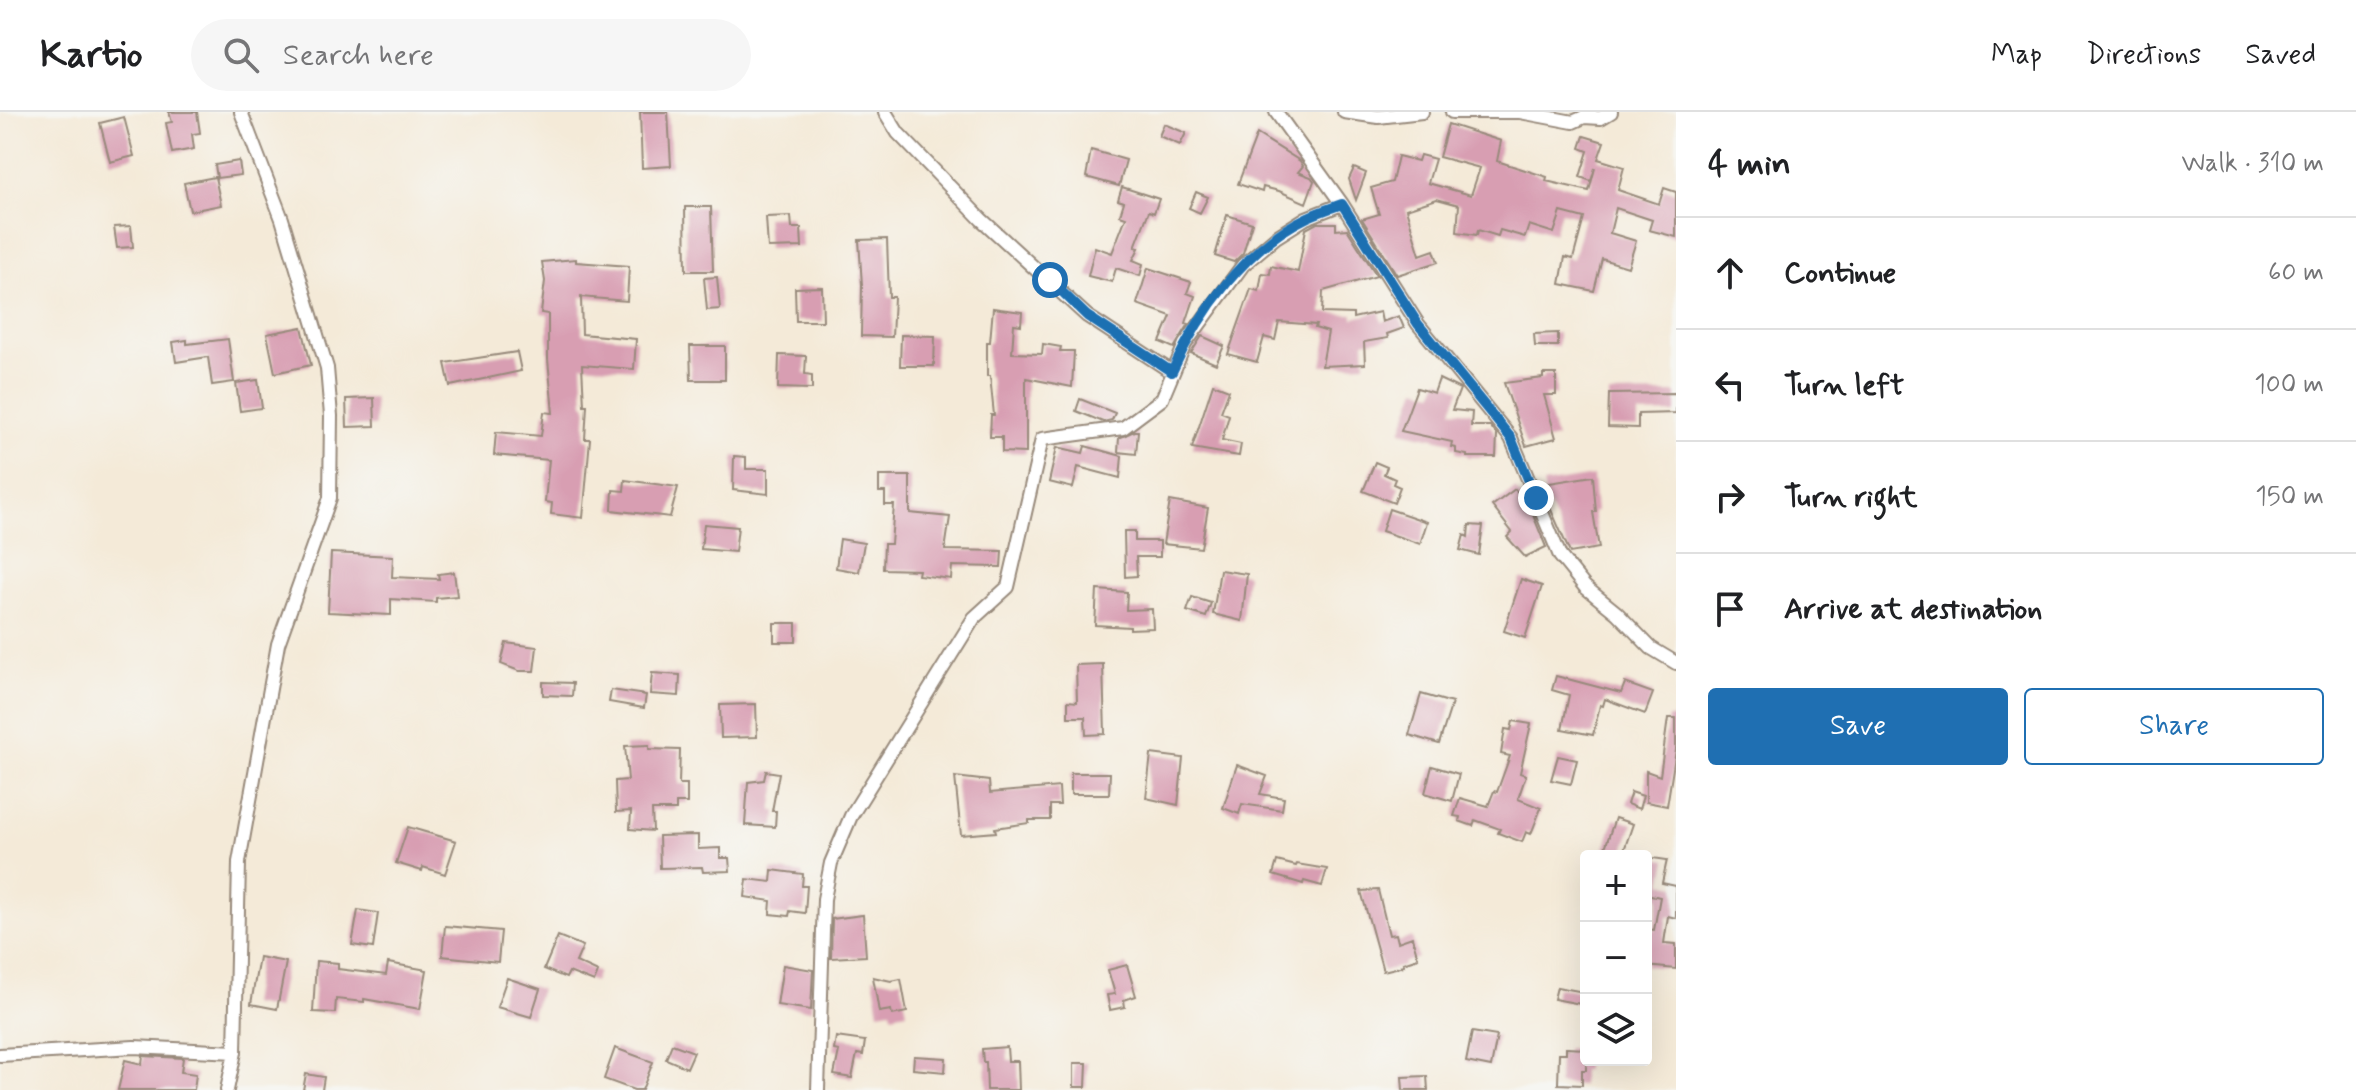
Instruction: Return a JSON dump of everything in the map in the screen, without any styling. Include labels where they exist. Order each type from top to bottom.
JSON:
[{"type":"street","points":[[227,1090],[235,1052],[239,862],[278,644],[330,498],[331,416],[327,368],[282,219],[241,112]]},
{"type":"street","points":[[885,112],[898,133],[981,219],[1087,316],[1172,372]]},
{"type":"street","points":[[1276,112],[1342,204],[1418,324],[1511,438],[1560,556],[1571,572],[1651,648],[1676,663]]},
{"type":"street","points":[[1344,112],[1378,117],[1422,112]]},
{"type":"street","points":[[1452,112],[1520,112],[1573,122],[1584,117],[1601,118],[1611,112]]},
{"type":"street","points":[[818,1090],[824,899],[837,846],[851,816],[974,618],[1008,587],[1042,439],[1123,428],[1162,399],[1185,344],[1243,265],[1296,224],[1342,204]]},
{"type":"street","points":[[0,1055],[134,1047],[235,1052]]},
{"type":"building","points":[[169,112],[197,112],[200,133],[192,134],[194,149],[172,153],[166,123],[172,122]]},
{"type":"building","points":[[640,112],[668,112],[671,166],[642,168]]},
{"type":"building","points":[[124,117],[134,156],[110,162],[100,123]]},
{"type":"building","points":[[1164,124],[1186,133],[1180,145],[1159,136]]},
{"type":"building","points":[[1448,124],[1501,141],[1497,161],[1547,177],[1546,181],[1589,191],[1595,168],[1591,181],[1580,177],[1588,151],[1580,148],[1584,136],[1604,142],[1598,159],[1624,167],[1618,190],[1659,204],[1664,188],[1676,192],[1676,237],[1649,230],[1652,220],[1616,208],[1610,233],[1636,241],[1628,267],[1602,259],[1594,291],[1560,284],[1565,257],[1573,259],[1584,218],[1561,212],[1554,233],[1529,225],[1525,237],[1500,230],[1498,236],[1478,230],[1477,235],[1457,232],[1459,205],[1437,199],[1406,209],[1420,255],[1434,250],[1438,262],[1397,275],[1362,219],[1379,214],[1371,188],[1392,182],[1398,156],[1418,161],[1420,155],[1435,159],[1428,183],[1471,195],[1480,168],[1439,157]]},
{"type":"building","points":[[1257,134],[1300,161],[1303,166],[1298,172],[1314,181],[1306,203],[1279,191],[1263,187],[1262,192],[1238,184]]},
{"type":"building","points":[[1091,150],[1126,160],[1119,186],[1086,177]]},
{"type":"building","points":[[239,161],[241,175],[217,178],[215,165]]},
{"type":"building","points":[[1354,168],[1366,173],[1356,200],[1349,179]]},
{"type":"building","points":[[215,177],[221,205],[190,211],[184,183]]},
{"type":"building","points":[[1122,187],[1159,199],[1154,213],[1149,211],[1135,247],[1139,248],[1133,260],[1143,264],[1140,276],[1116,268],[1112,282],[1088,276],[1095,247],[1112,253],[1126,217],[1120,215],[1124,202],[1118,200]]},
{"type":"building","points":[[1196,192],[1208,197],[1200,213],[1189,208]]},
{"type":"building","points":[[685,207],[711,207],[713,271],[686,271]]},
{"type":"building","points":[[1227,215],[1252,223],[1243,253],[1234,262],[1215,256]]},
{"type":"building","points":[[791,216],[792,228],[801,228],[802,247],[768,248],[766,217]]},
{"type":"building","points":[[1317,223],[1336,223],[1336,230],[1347,229],[1377,276],[1323,291],[1322,313],[1353,314],[1353,318],[1380,312],[1382,322],[1399,316],[1404,328],[1387,334],[1388,338],[1364,342],[1365,364],[1322,366],[1328,332],[1315,328],[1316,325],[1279,322],[1275,340],[1264,337],[1257,362],[1228,354],[1251,289],[1259,291],[1262,273],[1270,274],[1271,266],[1298,272],[1306,229]]},
{"type":"building","points":[[131,226],[133,247],[117,248],[114,227]]},
{"type":"building","points":[[887,239],[889,297],[894,297],[892,337],[861,336],[859,240]]},
{"type":"building","points":[[576,259],[576,262],[629,266],[627,301],[581,297],[582,334],[636,339],[634,369],[582,365],[584,405],[587,405],[585,439],[590,439],[583,518],[551,514],[552,503],[545,502],[549,460],[494,455],[496,432],[541,436],[544,412],[553,413],[548,314],[541,313],[545,281],[542,262]]},
{"type":"building","points":[[1148,268],[1191,282],[1187,293],[1195,296],[1186,323],[1189,324],[1174,348],[1160,342],[1171,316],[1137,304]]},
{"type":"building","points":[[717,277],[720,309],[707,310],[704,278]]},
{"type":"building","points":[[822,287],[823,321],[796,321],[795,288]]},
{"type":"building","points":[[993,308],[1022,312],[1021,325],[1014,324],[1012,353],[1042,354],[1043,344],[1061,347],[1060,351],[1074,351],[1072,387],[1026,378],[1026,453],[1002,452],[1002,437],[990,437],[991,415],[994,415],[990,376],[987,376],[987,342],[990,342]]},
{"type":"building","points":[[302,327],[311,365],[275,373],[267,334]]},
{"type":"building","points":[[1558,333],[1558,346],[1535,346],[1534,334]]},
{"type":"building","points":[[901,335],[935,336],[934,366],[900,366]]},
{"type":"building","points":[[1202,336],[1224,346],[1216,364],[1191,353]]},
{"type":"building","points":[[228,339],[234,382],[212,385],[208,357],[176,362],[173,342],[187,340],[187,344]]},
{"type":"building","points":[[690,346],[725,346],[725,380],[691,380]]},
{"type":"building","points":[[517,352],[521,371],[450,386],[445,363]]},
{"type":"building","points":[[779,355],[806,356],[805,374],[812,375],[812,389],[778,388]]},
{"type":"building","points":[[1543,374],[1556,374],[1556,395],[1544,395],[1556,438],[1526,446],[1504,383],[1543,378]]},
{"type":"building","points":[[1439,379],[1460,389],[1452,410],[1472,412],[1471,426],[1490,426],[1497,435],[1496,457],[1467,457],[1456,453],[1456,448],[1451,447],[1452,442],[1401,431],[1417,388],[1434,393]]},
{"type":"building","points":[[258,380],[262,408],[240,411],[236,383]]},
{"type":"building","points":[[1213,384],[1229,390],[1221,412],[1229,415],[1222,440],[1241,444],[1239,456],[1192,448]]},
{"type":"building","points":[[1676,393],[1676,413],[1638,414],[1638,428],[1608,427],[1609,394]]},
{"type":"building","points":[[374,398],[375,426],[347,427],[346,399]]},
{"type":"building","points":[[1080,399],[1115,413],[1112,420],[1103,422],[1076,411]]},
{"type":"building","points":[[1138,431],[1136,454],[1118,452],[1119,438]]},
{"type":"building","points":[[1085,446],[1122,456],[1120,478],[1078,467],[1073,488],[1049,482],[1057,447],[1083,453]]},
{"type":"building","points":[[734,456],[746,457],[746,469],[768,469],[768,494],[733,490]]},
{"type":"building","points":[[1375,462],[1387,467],[1384,474],[1395,479],[1393,484],[1400,487],[1394,503],[1363,491]]},
{"type":"building","points":[[879,476],[910,476],[910,513],[950,517],[945,550],[1002,551],[1001,567],[952,566],[951,579],[918,575],[919,570],[883,569],[884,544],[891,544],[894,505],[885,505],[885,492],[879,492]]},
{"type":"building","points":[[1593,476],[1596,512],[1593,512],[1599,548],[1570,553],[1545,496],[1543,484]]},
{"type":"building","points":[[625,480],[678,487],[670,517],[612,510],[613,490],[624,491]]},
{"type":"building","points":[[1515,489],[1531,510],[1546,547],[1525,557],[1507,537],[1512,532],[1492,506]]},
{"type":"building","points":[[1170,501],[1208,508],[1201,548],[1163,544]]},
{"type":"building","points":[[1389,509],[1427,522],[1420,544],[1382,531]]},
{"type":"building","points":[[704,524],[738,527],[735,552],[701,549]]},
{"type":"building","points":[[1469,525],[1483,526],[1479,555],[1460,550],[1464,535],[1468,537]]},
{"type":"building","points":[[1124,531],[1135,531],[1135,541],[1160,541],[1160,557],[1136,557],[1137,576],[1125,577]]},
{"type":"building","points":[[840,539],[864,543],[859,572],[836,568]]},
{"type":"building","points":[[331,553],[393,556],[392,577],[439,579],[438,574],[454,572],[457,596],[436,598],[436,602],[391,599],[391,615],[328,612]]},
{"type":"building","points":[[1220,570],[1247,574],[1242,621],[1213,614]]},
{"type":"building","points":[[1521,579],[1542,586],[1525,638],[1504,631]]},
{"type":"building","points":[[1097,590],[1127,592],[1126,610],[1152,609],[1153,628],[1095,625]]},
{"type":"building","points":[[1192,597],[1211,603],[1206,617],[1187,611]]},
{"type":"building","points":[[774,623],[796,623],[796,642],[774,642]]},
{"type":"building","points":[[506,643],[537,647],[534,671],[519,671],[501,664]]},
{"type":"building","points":[[1103,664],[1105,734],[1086,735],[1085,717],[1068,717],[1068,701],[1077,702],[1076,665]]},
{"type":"building","points":[[652,673],[680,675],[679,696],[650,694]]},
{"type":"building","points":[[1556,676],[1621,693],[1625,683],[1653,693],[1645,714],[1605,699],[1603,706],[1600,705],[1593,735],[1562,729],[1569,695],[1552,690]]},
{"type":"building","points":[[543,682],[573,683],[572,696],[543,695]]},
{"type":"building","points":[[611,690],[646,695],[644,708],[609,702]]},
{"type":"building","points":[[1421,694],[1452,703],[1439,744],[1409,735]]},
{"type":"building","points":[[756,704],[757,737],[721,738],[720,705]]},
{"type":"building","points":[[1668,718],[1676,718],[1676,750],[1667,806],[1646,802],[1646,771],[1660,776]]},
{"type":"building","points":[[1513,721],[1531,724],[1520,773],[1526,775],[1518,799],[1541,808],[1531,834],[1526,832],[1522,842],[1498,833],[1500,829],[1475,820],[1473,826],[1454,816],[1460,798],[1488,806],[1494,791],[1497,792],[1510,756],[1501,754],[1505,729],[1511,730]]},
{"type":"building","points":[[649,745],[649,749],[680,750],[679,784],[687,784],[687,803],[676,803],[676,810],[652,810],[653,831],[630,829],[631,811],[616,812],[615,781],[628,780],[625,746]]},
{"type":"building","points":[[1151,754],[1183,758],[1178,805],[1146,798]]},
{"type":"building","points":[[1558,756],[1577,760],[1571,784],[1551,780]]},
{"type":"building","points":[[1237,765],[1267,776],[1260,794],[1284,798],[1282,810],[1242,804],[1239,814],[1223,808]]},
{"type":"building","points":[[1432,766],[1459,774],[1452,801],[1425,793]]},
{"type":"building","points":[[766,771],[779,773],[772,811],[776,811],[775,827],[745,825],[748,782],[764,780]]},
{"type":"building","points":[[1071,773],[1110,773],[1109,794],[1071,794]]},
{"type":"building","points":[[955,777],[989,781],[990,793],[1059,787],[1060,805],[1050,805],[1050,820],[1029,820],[1029,823],[995,828],[996,832],[961,835]]},
{"type":"building","points":[[1631,792],[1643,796],[1639,809],[1627,804]]},
{"type":"building","points":[[1615,818],[1633,824],[1624,850],[1605,848]]},
{"type":"building","points":[[408,827],[456,841],[445,874],[396,863]]},
{"type":"building","points":[[698,835],[698,849],[720,848],[720,858],[729,858],[730,871],[703,872],[702,867],[660,868],[659,836]]},
{"type":"building","points":[[1652,858],[1667,860],[1662,883],[1676,886],[1676,918],[1668,916],[1664,943],[1676,944],[1676,969],[1652,967],[1652,930],[1660,897],[1652,895]]},
{"type":"building","points":[[1277,861],[1327,869],[1322,886],[1273,875]]},
{"type":"building","points":[[772,870],[803,874],[802,886],[807,886],[805,913],[790,911],[789,916],[770,914],[771,901],[745,897],[747,879],[771,882]]},
{"type":"building","points":[[1378,890],[1389,935],[1396,934],[1398,942],[1412,937],[1418,958],[1403,963],[1404,966],[1383,971],[1361,891]]},
{"type":"building","points":[[358,910],[378,913],[373,948],[352,945]]},
{"type":"building","points":[[863,915],[866,956],[831,958],[832,919]]},
{"type":"building","points":[[445,926],[501,931],[498,962],[442,956]]},
{"type":"building","points":[[558,936],[583,946],[576,962],[598,972],[594,982],[569,972],[566,978],[544,969]]},
{"type":"building","points":[[259,957],[286,962],[277,1009],[251,1004]]},
{"type":"building","points":[[316,961],[338,963],[338,969],[386,975],[388,963],[427,970],[420,1009],[364,999],[364,1002],[336,999],[335,1013],[313,1012]]},
{"type":"building","points":[[783,965],[813,970],[811,1010],[777,1005]]},
{"type":"building","points":[[1127,965],[1136,996],[1124,1000],[1125,1007],[1110,1010],[1107,995],[1115,994],[1108,970]]},
{"type":"building","points":[[873,977],[891,981],[901,979],[907,1012],[892,1015],[891,1010],[879,1012]]},
{"type":"building","points":[[507,978],[540,989],[531,1017],[497,1007]]},
{"type":"building","points":[[1557,987],[1580,991],[1580,1004],[1554,999]]},
{"type":"building","points":[[1472,1032],[1497,1036],[1491,1067],[1466,1062]]},
{"type":"building","points":[[836,1037],[865,1041],[863,1055],[857,1054],[852,1078],[834,1075],[839,1051],[834,1050]]},
{"type":"building","points":[[672,1044],[694,1052],[687,1068],[666,1059]]},
{"type":"building","points":[[1007,1047],[1008,1061],[1018,1061],[1019,1090],[987,1090],[982,1049]]},
{"type":"building","points":[[615,1048],[653,1062],[642,1090],[604,1079]]},
{"type":"building","points":[[1566,1048],[1580,1049],[1580,1066],[1586,1066],[1586,1070],[1582,1070],[1582,1085],[1558,1084],[1559,1053],[1566,1053]]},
{"type":"building","points":[[143,1056],[183,1058],[181,1072],[196,1074],[194,1090],[118,1090],[125,1060],[142,1064]]},
{"type":"building","points":[[914,1056],[946,1058],[945,1072],[913,1069]]},
{"type":"building","points":[[1074,1063],[1087,1063],[1086,1087],[1074,1087]]},
{"type":"building","points":[[306,1074],[324,1077],[322,1090],[303,1090]]},
{"type":"building","points":[[1427,1076],[1428,1090],[1403,1090],[1402,1077]]},
{"type":"route","points":[[1050,280],[1087,316],[1172,372],[1185,344],[1207,310],[1243,265],[1276,237],[1306,218],[1342,204],[1418,324],[1511,438],[1536,498]]}]
